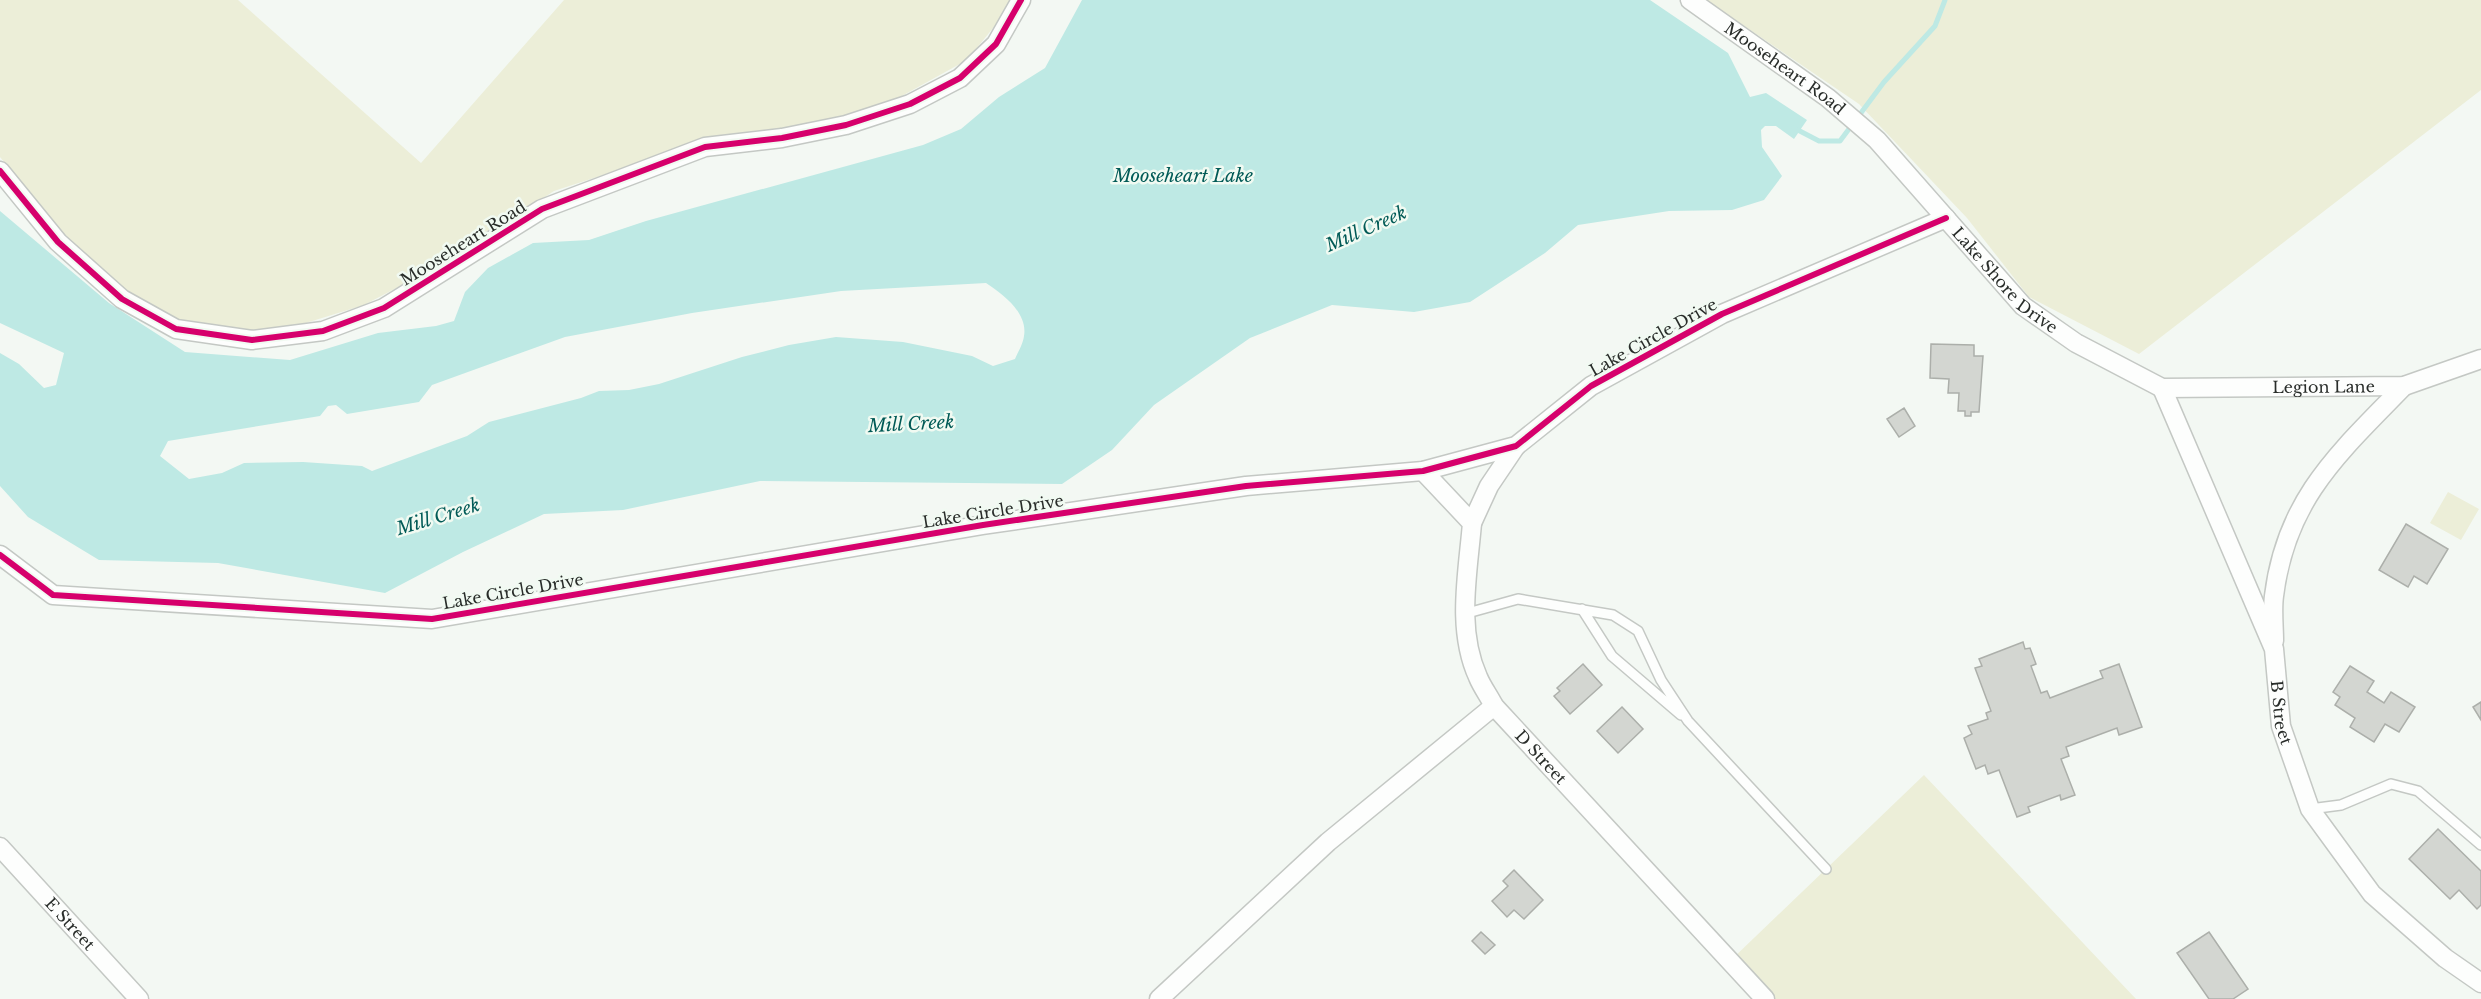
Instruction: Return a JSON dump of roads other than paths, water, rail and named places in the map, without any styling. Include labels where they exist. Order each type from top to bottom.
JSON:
[{"type":"street","name":"Mooseheart Road","points":[[0,171],[58,242],[98,278],[122,299],[176,329],[252,340],[323,331],[384,308],[542,209],[552,205],[705,147],[782,138],[836,127],[910,104],[960,78],[996,45],[1021,0]]},
{"type":"street","name":"Mooseheart Road","points":[[1690,0],[1828,99],[1877,140]]},
{"type":"street","name":"Lake Shore Drive","points":[[1877,140],[2023,306],[2076,343],[2162,388]]},
{"type":"street","name":"Lake Circle Drive","points":[[0,555],[53,595],[432,619],[1006,522],[1246,486],[1423,471],[1516,447],[1591,386],[1722,314],[1946,218]]},
{"type":"street","name":"Legion Lane","points":[[2162,388],[2404,386],[2481,358]]},
{"type":"street","points":[[2274,649],[2274,596],[2293,525],[2308,494],[2327,466],[2404,386]]},
{"type":"street","name":"B Street","points":[[2162,388],[2274,649],[2281,726],[2310,809],[2372,894],[2445,958],[2481,983]]},
{"type":"street","name":"D Street","points":[[1516,447],[1488,486],[1472,523],[1464,614],[1468,645],[1477,676],[1494,706],[1765,999]]},
{"type":"street","points":[[1423,471],[1472,523]]},
{"type":"street","points":[[1159,999],[1328,842],[1494,706]]},
{"type":"street","name":"E Street","points":[[0,847],[139,999]]},
{"type":"lane","points":[[1464,614],[1518,599],[1612,615],[1638,631],[1662,680],[1688,721]]},
{"type":"lane","points":[[1582,609],[1612,656],[1688,721],[1826,869]]},
{"type":"lane","points":[[2310,809],[2341,805],[2391,784],[2418,790],[2481,845]]},
{"type":"water","name":"Mooseheart Lake","points":[[1082,0],[1650,0],[1728,53],[1750,97],[1766,93],[1807,120],[1794,139],[1776,126],[1765,126],[1761,130],[1762,147],[1782,176],[1764,200],[1732,210],[1669,211],[1578,225],[1545,253],[1470,302],[1414,312],[1332,305],[1250,338],[1154,405],[1112,450],[1062,484],[760,481],[623,510],[544,514],[463,552],[385,593],[218,563],[99,560],[28,517],[0,486],[0,353],[19,364],[44,388],[56,385],[64,353],[0,323],[0,211],[109,303],[185,352],[290,360],[378,333],[436,326],[454,321],[465,292],[488,268],[533,243],[589,240],[646,221],[923,145],[961,129],[999,97],[1045,68]],"holes":[[[986,283],[1013,305],[1024,328],[1023,342],[1015,359],[993,366],[972,356],[903,342],[836,337],[789,345],[742,357],[659,384],[629,390],[599,391],[581,398],[489,422],[467,436],[372,471],[362,466],[303,462],[244,463],[222,473],[189,479],[160,456],[168,441],[320,416],[328,406],[336,405],[347,414],[419,402],[432,385],[565,337],[692,313],[841,291]]]},
{"type":"waterway","points":[[1794,128],[1819,141],[1840,141],[1884,82],[1935,26],[1945,0]]},
{"type":"water label","name":"Mill Creek","points":[[1366,229]]},
{"type":"water label","name":"Mill Creek","points":[[911,424]]},
{"type":"water label","name":"Mill Creek","points":[[438,517]]}]
